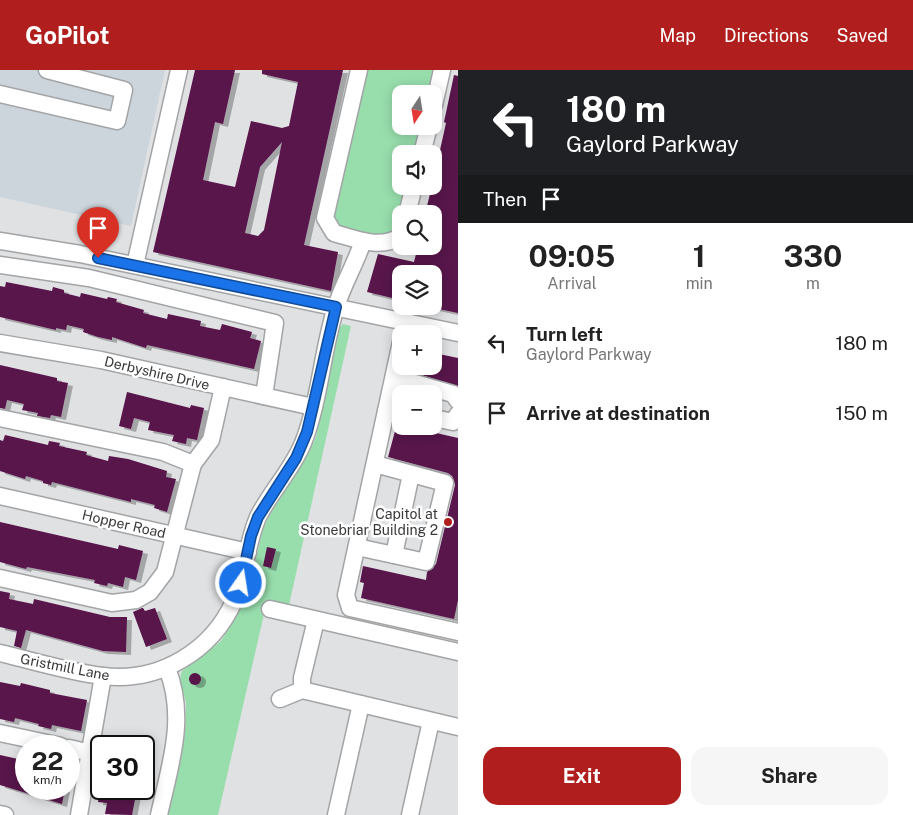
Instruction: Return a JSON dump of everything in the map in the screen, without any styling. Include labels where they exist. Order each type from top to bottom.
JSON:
[{"type":"street","points":[[0,94],[117,121],[124,90],[46,70]]},
{"type":"street","points":[[134,265],[179,70]]},
{"type":"street","points":[[359,70],[325,218],[334,233],[364,241],[392,242]]},
{"type":"street","points":[[439,85],[442,70]]},
{"type":"street","points":[[0,241],[134,265],[336,307],[394,325]]},
{"type":"street","name":"Gristmill Lane","points":[[0,653],[103,676],[133,676],[167,668],[196,651],[221,624],[238,593],[258,517],[302,445],[313,408],[336,307],[364,241]]},
{"type":"street","points":[[0,265],[89,278],[275,323],[264,396]]},
{"type":"street","points":[[442,332],[458,334]]},
{"type":"street","name":"Derbyshire Drive","points":[[0,343],[101,360],[313,408]]},
{"type":"street","points":[[394,385],[395,375]]},
{"type":"street","points":[[394,378],[453,394],[458,401]]},
{"type":"street","points":[[0,578],[104,602],[128,602],[144,596],[159,583],[165,572],[193,464],[212,440],[223,388]]},
{"type":"street","points":[[442,420],[453,422],[458,414]]},
{"type":"street","points":[[392,417],[375,464],[346,595],[350,608],[458,632]]},
{"type":"street","points":[[0,418],[163,452],[193,464]]},
{"type":"street","points":[[357,547],[426,562],[445,483],[375,464]]},
{"type":"street","points":[[394,555],[411,474]]},
{"type":"street","name":"Hopper Road","points":[[0,496],[248,552]]},
{"type":"street","points":[[270,609],[458,652]]},
{"type":"street","points":[[302,690],[302,678],[316,620]]},
{"type":"street","points":[[159,815],[178,722],[175,691],[167,668]]},
{"type":"street","points":[[94,735],[103,676]]},
{"type":"street","points":[[280,699],[302,690],[458,727]]},
{"type":"street","points":[[336,815],[361,704]]},
{"type":"street","points":[[410,815],[431,721]]},
{"type":"street","points":[[0,733],[15,736]]},
{"type":"street","points":[[79,815],[90,758]]},
{"type":"street","points":[[0,814],[5,815]]},
{"type":"shaded area","points":[[0,70],[165,70],[131,226],[0,197]]},
{"type":"green space","points":[[368,70],[433,70],[429,85],[392,85],[392,135],[418,135],[415,145],[392,145],[392,195],[404,195],[401,205],[392,205],[392,240],[332,225]]},
{"type":"green space","points":[[343,324],[351,326],[289,605],[267,601],[218,815],[168,815],[181,760],[185,732],[186,704],[181,683],[182,671],[221,641],[246,600],[263,529],[272,511],[307,456],[316,437],[340,327]]},
{"type":"building","points":[[195,70],[235,70],[223,124],[215,122],[203,180],[235,187],[251,121],[282,128],[289,126],[298,82],[262,74],[262,70],[343,70],[304,245],[338,252],[331,291],[153,252]],"holes":[[[282,142],[264,230],[258,236],[245,233],[260,167]]]},
{"type":"building","points":[[454,75],[458,76],[458,313],[442,310],[442,265],[392,265],[392,298],[367,292],[378,254],[414,262],[416,255],[442,255],[442,205],[427,205],[430,195],[442,195],[441,145],[446,123],[444,122]]},
{"type":"building","points":[[6,282],[52,291],[53,287],[64,290],[64,293],[80,297],[81,293],[107,299],[108,297],[117,299],[116,302],[144,310],[143,313],[167,319],[168,314],[201,321],[200,326],[220,330],[222,324],[252,332],[250,338],[261,341],[254,369],[147,345],[146,348],[112,337],[112,340],[98,337],[83,332],[84,329],[67,325],[66,330],[56,328],[56,330],[0,317],[0,286],[5,287]]},
{"type":"building","points":[[442,355],[458,358],[458,386],[421,375],[442,375]]},
{"type":"building","points":[[0,365],[57,378],[57,381],[68,383],[61,417],[51,415],[50,418],[37,416],[38,413],[22,410],[24,404],[7,400],[5,409],[0,408]]},
{"type":"building","points":[[127,392],[190,408],[191,405],[204,408],[197,440],[187,438],[186,444],[172,441],[174,435],[148,430],[150,422],[134,418],[131,429],[119,426]]},
{"type":"building","name":"Capitol at Stonebriar Building 2","points":[[442,434],[458,438],[458,600],[454,619],[361,598],[364,583],[360,582],[363,566],[426,580],[427,572],[436,564],[455,485],[452,476],[448,473],[388,457],[394,435]]},
{"type":"building","points":[[5,435],[48,445],[49,441],[60,443],[59,446],[87,452],[86,455],[108,461],[109,456],[128,459],[167,471],[166,477],[176,479],[167,512],[154,508],[155,505],[131,499],[131,502],[52,482],[51,485],[26,476],[25,479],[0,471],[0,440],[3,441]]},
{"type":"building","points":[[0,522],[118,549],[119,545],[143,551],[136,580],[125,577],[123,587],[108,583],[107,586],[94,583],[95,580],[27,567],[26,569],[0,562]]},
{"type":"building","points":[[267,547],[276,549],[271,568],[263,566]]},
{"type":"building","points":[[0,591],[10,593],[9,599],[33,604],[34,599],[110,617],[127,617],[126,652],[103,651],[26,630],[21,648],[14,646],[17,631],[0,627]]},
{"type":"building","points":[[143,608],[145,611],[155,608],[167,639],[146,647],[133,612]]},
{"type":"building","points":[[195,673],[201,679],[195,685],[189,679]]},
{"type":"building","points":[[0,682],[20,686],[21,683],[50,690],[50,693],[87,700],[81,731],[52,725],[51,729],[15,718],[14,722],[0,719]]},
{"type":"building","points":[[0,755],[15,758],[15,790],[0,785]]},
{"type":"building","points":[[49,800],[63,800],[62,804]]},
{"type":"building","points":[[98,800],[135,800],[132,815],[105,814],[107,803],[98,802]]},
{"type":"place","name":"Capitol at Stonebriar Building 2","points":[[448,522]]},
{"type":"route","points":[[98,258],[336,307],[307,432],[296,458],[258,517],[251,536],[241,583]]}]
